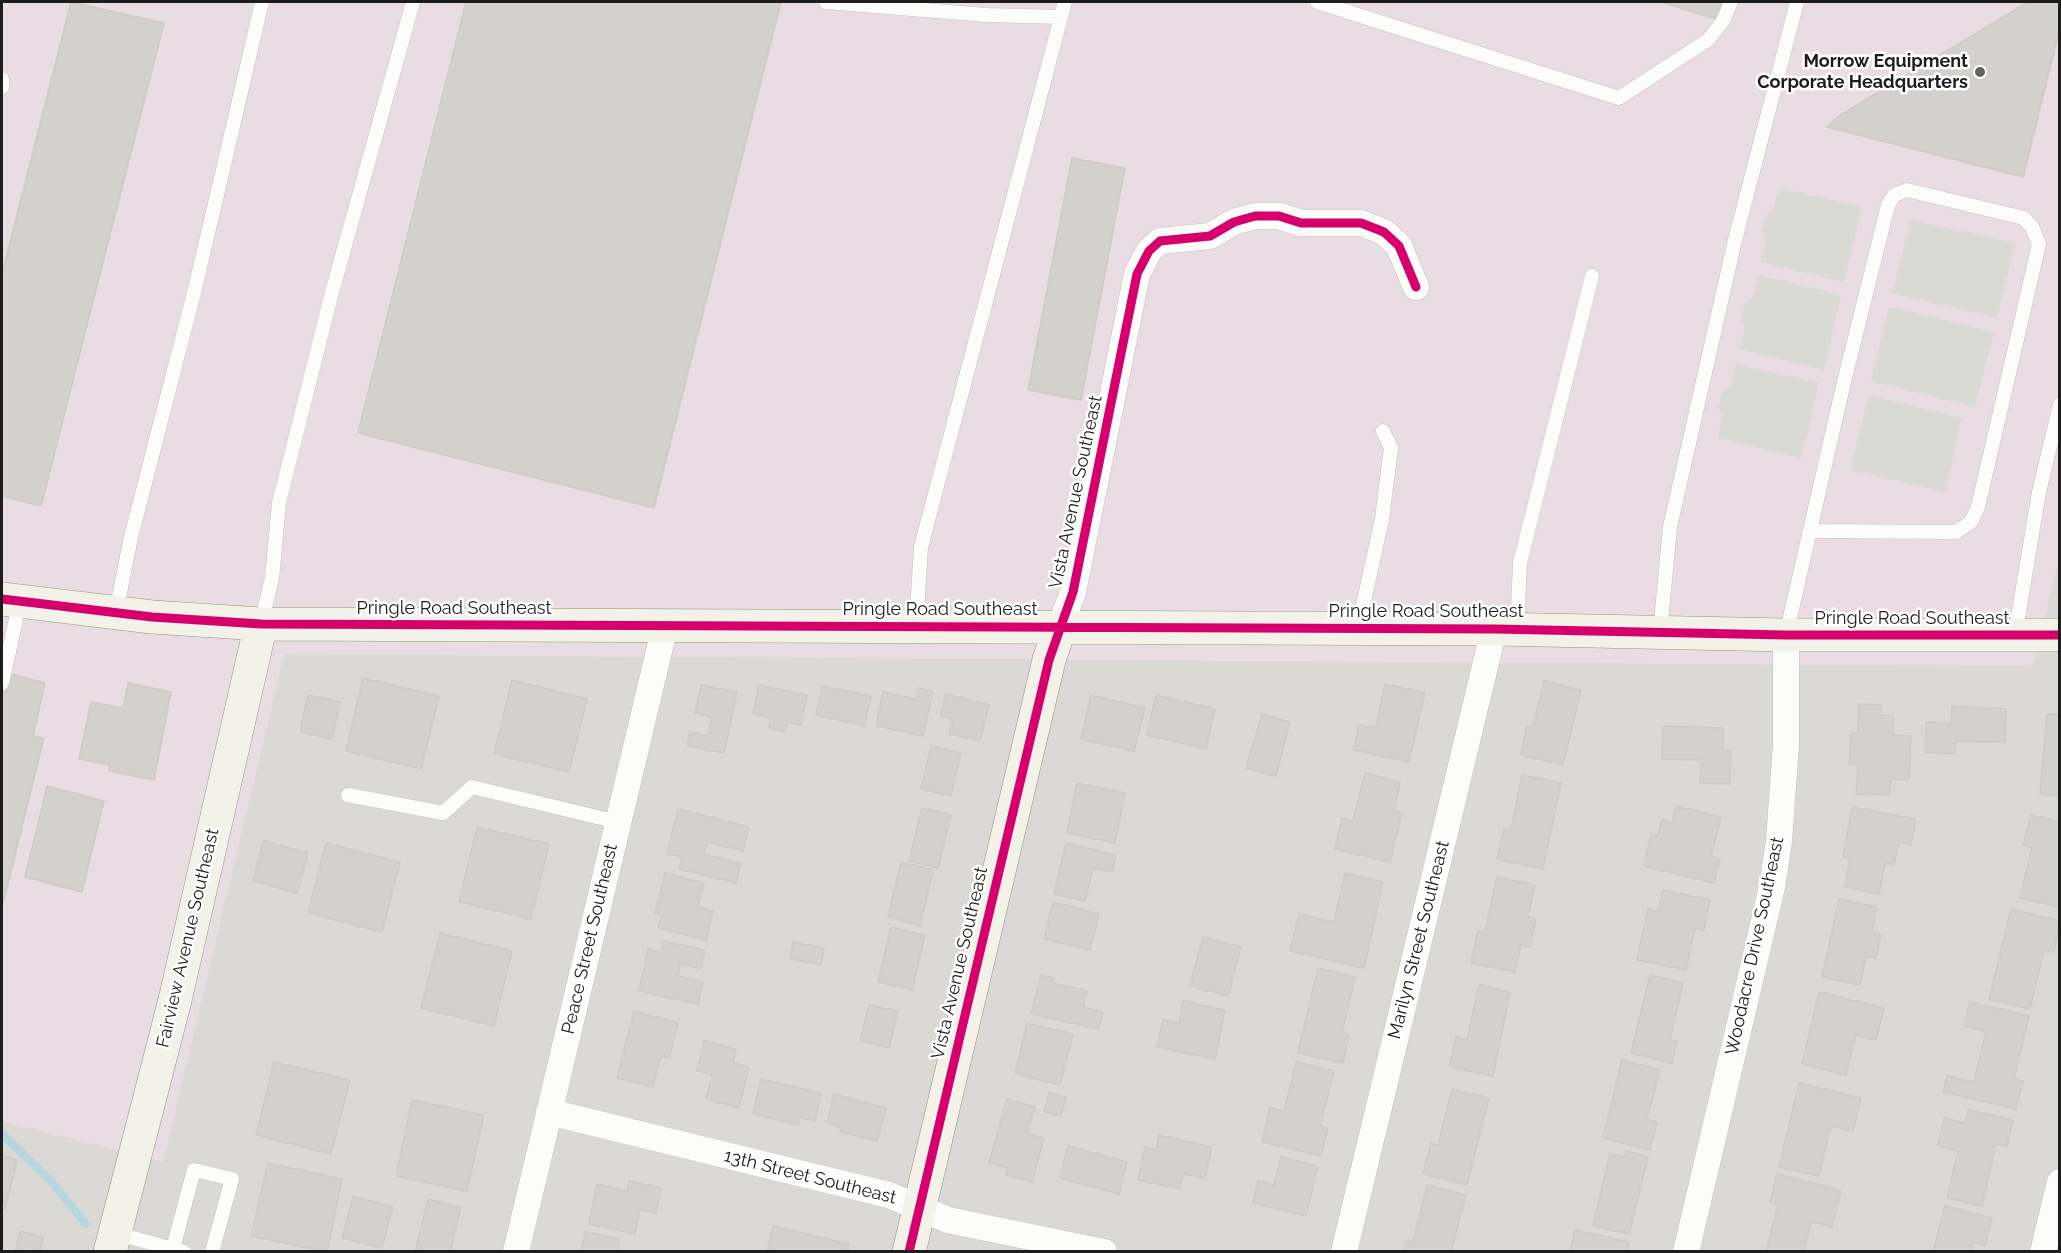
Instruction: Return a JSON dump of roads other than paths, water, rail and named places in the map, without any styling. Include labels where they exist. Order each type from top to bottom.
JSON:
[{"type":"street","name":"Vista Avenue Southeast","points":[[909,1251],[1048,660],[1073,592],[1137,274],[1149,251],[1160,241],[1210,236],[1234,222],[1255,216],[1279,216],[1300,224],[1361,223],[1383,232],[1399,246],[1416,287]]},
{"type":"street","name":"Pringle Road Southeast","points":[[10,600],[116,613],[261,624],[1358,628],[1786,635],[2060,635]]},
{"type":"street","name":"Fairview Avenue Southeast","points":[[112,1242],[175,1000],[261,624]]},
{"type":"street","name":"Peace Street Southeast","points":[[516,1251],[665,627]]},
{"type":"street","name":"Marilyn Street Southeast","points":[[1344,1251],[1505,629]]},
{"type":"street","name":"Woodacre Drive Southeast","points":[[1686,1251],[1772,887],[1779,841],[1786,745],[1786,635]]},
{"type":"street","name":"13th Street Southeast","points":[[549,1113],[889,1195],[948,1220],[1057,1247],[1104,1251]]},
{"type":"street","points":[[2043,1251],[2060,1182]]},
{"type":"lane","points":[[116,613],[131,537],[195,289],[262,2]]},
{"type":"lane","points":[[261,624],[272,578],[279,503],[332,292],[413,2]]},
{"type":"lane","points":[[826,2],[986,15],[1061,17]]},
{"type":"lane","points":[[916,627],[921,548],[1065,2]]},
{"type":"lane","points":[[1317,2],[1619,98],[1708,40],[1723,21],[1731,2]]},
{"type":"lane","points":[[1660,632],[1670,527],[1735,240],[1797,2]]},
{"type":"lane","points":[[2,79],[2,87]]},
{"type":"lane","points":[[1786,635],[1810,531],[1876,249],[1888,205],[1894,195],[1907,190],[2024,218],[2032,227],[2039,244],[1978,507],[1971,522],[1956,531],[1810,531]]},
{"type":"lane","points":[[1505,629],[1592,276]]},
{"type":"lane","points":[[2015,635],[2039,492],[2060,404]]},
{"type":"lane","points":[[1358,628],[1382,519],[1391,448],[1383,431]]},
{"type":"lane","points":[[2,683],[10,600]]},
{"type":"lane","points":[[348,795],[443,813],[472,787],[618,822]]},
{"type":"lane","points":[[112,1242],[178,1250],[194,1170],[232,1179],[212,1251]]},
{"type":"waterway","points":[[2,1134],[51,1181],[86,1224]]},
{"type":"place","name":"Morrow Equipment Corporate Headquarters","points":[[1980,72]]}]
